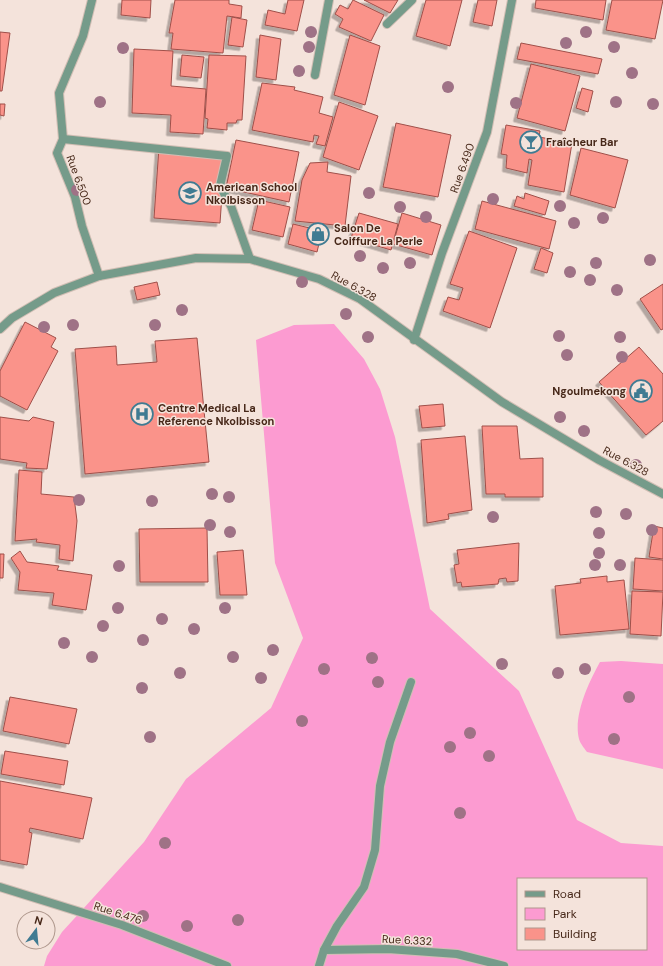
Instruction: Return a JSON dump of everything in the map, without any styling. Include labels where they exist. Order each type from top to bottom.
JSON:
[{"type":"street","name":"Rue 6.500","points":[[92,0],[83,36],[58,93],[63,139],[57,153],[75,197],[82,226],[99,276]]},
{"type":"street","points":[[315,76],[329,0]]},
{"type":"street","points":[[387,24],[412,0]]},
{"type":"street","name":"Rue 6.490","points":[[414,340],[442,253],[487,132],[512,0]]},
{"type":"street","points":[[63,139],[227,156],[220,186],[231,206],[250,259]]},
{"type":"street","name":"Rue 6.328","points":[[0,329],[12,318],[54,293],[99,276],[196,258],[250,259],[319,279],[360,300],[502,402],[599,460],[663,494]]},
{"type":"street","points":[[320,966],[324,950],[337,926],[364,886],[375,850],[380,786],[390,742],[411,682]]},
{"type":"street","name":"Rue 6.476","points":[[0,887],[122,925],[227,966]]},
{"type":"street","name":"Rue 6.332","points":[[324,950],[388,949],[457,954],[504,966]]},
{"type":"green space","points":[[334,324],[364,359],[380,389],[395,437],[430,609],[519,691],[577,820],[621,843],[663,846],[663,966],[44,966],[51,950],[56,950],[56,942],[62,932],[144,842],[186,779],[271,708],[303,638],[275,563],[256,340],[294,325]]},
{"type":"green space","points":[[621,661],[663,664],[663,769],[587,752],[580,741],[578,720],[580,709],[587,689],[600,662]]},
{"type":"building","points":[[122,0],[151,0],[150,18],[121,15]]},
{"type":"building","points":[[175,0],[229,0],[229,4],[242,6],[241,18],[227,16],[223,53],[171,49],[173,33],[169,33]]},
{"type":"building","points":[[288,0],[304,0],[297,31],[265,25],[268,10],[285,14]]},
{"type":"building","points":[[353,0],[384,15],[371,41],[339,27],[343,19],[335,14],[340,5],[348,9]]},
{"type":"building","points":[[364,0],[398,0],[390,13]]},
{"type":"building","points":[[426,0],[462,0],[450,46],[416,36]]},
{"type":"building","points":[[478,0],[497,0],[492,26],[473,22]]},
{"type":"building","points":[[536,0],[606,0],[603,20],[535,8]]},
{"type":"building","points":[[612,0],[663,0],[655,39],[606,30]]},
{"type":"building","points":[[232,17],[247,20],[243,47],[228,45]]},
{"type":"building","points":[[0,32],[10,33],[2,91],[0,91]]},
{"type":"building","points":[[260,35],[281,39],[276,80],[256,77]]},
{"type":"building","points":[[350,35],[380,46],[365,105],[334,95]]},
{"type":"building","points":[[521,43],[602,59],[598,74],[517,59]]},
{"type":"building","points":[[134,49],[173,51],[171,86],[206,89],[203,134],[170,132],[171,115],[132,113]]},
{"type":"building","points":[[182,55],[204,57],[201,78],[180,76]]},
{"type":"building","points":[[209,55],[246,56],[242,120],[237,120],[236,123],[227,123],[227,130],[207,128],[208,119],[205,118]]},
{"type":"building","points":[[531,64],[580,76],[565,131],[517,118]]},
{"type":"building","points":[[262,83],[295,87],[294,90],[323,97],[319,113],[333,117],[325,146],[316,144],[319,136],[314,135],[313,142],[252,130]]},
{"type":"building","points":[[582,88],[593,91],[588,112],[576,108]]},
{"type":"building","points":[[339,102],[378,116],[359,170],[323,157]]},
{"type":"building","points":[[0,104],[5,104],[4,116],[0,115]]},
{"type":"building","points":[[396,123],[451,135],[438,197],[383,187]]},
{"type":"building","points":[[506,125],[540,131],[539,137],[572,143],[564,192],[528,185],[532,160],[529,159],[527,173],[506,168],[507,155],[501,154]]},
{"type":"building","points":[[236,140],[299,152],[289,202],[226,188]]},
{"type":"building","points":[[159,147],[225,152],[220,223],[154,218]]},
{"type":"building","points":[[581,148],[628,160],[615,208],[570,195]]},
{"type":"building","points":[[328,162],[327,172],[351,176],[345,226],[295,221],[302,180],[310,163]]},
{"type":"building","points":[[525,193],[549,201],[545,215],[514,206],[517,196],[524,199]]},
{"type":"building","points":[[259,200],[290,207],[283,237],[252,230]]},
{"type":"building","points":[[482,201],[556,221],[549,249],[475,229]]},
{"type":"building","points":[[359,213],[398,224],[391,250],[351,238]]},
{"type":"building","points":[[402,213],[441,225],[432,255],[393,244]]},
{"type":"building","points":[[293,224],[322,231],[317,252],[288,244]]},
{"type":"building","points":[[469,231],[517,248],[490,328],[443,311],[448,297],[459,300],[463,288],[450,284]]},
{"type":"building","points":[[541,248],[553,253],[547,273],[534,269]]},
{"type":"building","points":[[157,282],[160,295],[137,300],[134,287]]},
{"type":"building","points":[[663,284],[663,329],[661,330],[640,299]]},
{"type":"building","points":[[25,322],[56,338],[51,347],[58,351],[27,410],[0,396],[0,371]]},
{"type":"building","name":"Centre Medical La Reference Nkolbisson","points":[[197,338],[209,462],[85,474],[75,349],[116,346],[117,365],[157,362],[155,341]]},
{"type":"building","points":[[639,347],[663,374],[663,421],[646,435],[599,382]]},
{"type":"building","points":[[443,404],[445,426],[422,428],[419,406]]},
{"type":"building","points":[[0,417],[29,421],[33,417],[54,422],[47,469],[26,468],[27,463],[0,459]]},
{"type":"building","points":[[482,426],[517,426],[520,459],[543,458],[543,497],[505,497],[505,494],[486,494]]},
{"type":"building","points":[[465,436],[472,510],[448,514],[449,519],[427,523],[421,440]]},
{"type":"building","points":[[19,470],[42,472],[41,494],[74,497],[77,521],[73,561],[59,559],[60,545],[36,542],[37,539],[15,541]]},
{"type":"building","points":[[654,526],[663,528],[663,559],[649,557]]},
{"type":"building","points":[[207,528],[208,582],[140,582],[139,529]]},
{"type":"building","points":[[519,543],[518,581],[507,582],[506,578],[499,579],[498,584],[462,587],[461,582],[457,583],[454,565],[459,564],[457,550]]},
{"type":"building","points":[[243,550],[247,595],[220,595],[217,552]]},
{"type":"building","points":[[20,551],[27,562],[59,566],[57,570],[92,575],[86,610],[52,605],[54,593],[18,590],[20,572],[11,558]]},
{"type":"building","points":[[0,554],[4,554],[3,578],[0,578]]},
{"type":"building","points":[[635,558],[663,560],[663,591],[633,589]]},
{"type":"building","points":[[607,576],[607,582],[624,580],[629,629],[560,635],[555,586],[581,583],[580,579]]},
{"type":"building","points":[[632,591],[663,592],[661,636],[630,634]]},
{"type":"building","points":[[10,697],[77,709],[69,744],[3,731]]},
{"type":"building","points":[[5,751],[68,761],[64,785],[1,774]]},
{"type":"building","points":[[0,781],[92,798],[83,839],[30,828],[29,832],[32,833],[27,865],[0,860]]},
{"type":"place","name":"Fraîcheur Bar","points":[[531,142]]},
{"type":"place","name":"American School Nkolbisson","points":[[190,193]]},
{"type":"place","name":"Salon De Coiffure La Perle","points":[[318,234]]},
{"type":"place","name":"Ngoulmekong","points":[[641,391]]},
{"type":"place","name":"Centre Medical La Reference Nkolbisson","points":[[142,414]]}]
